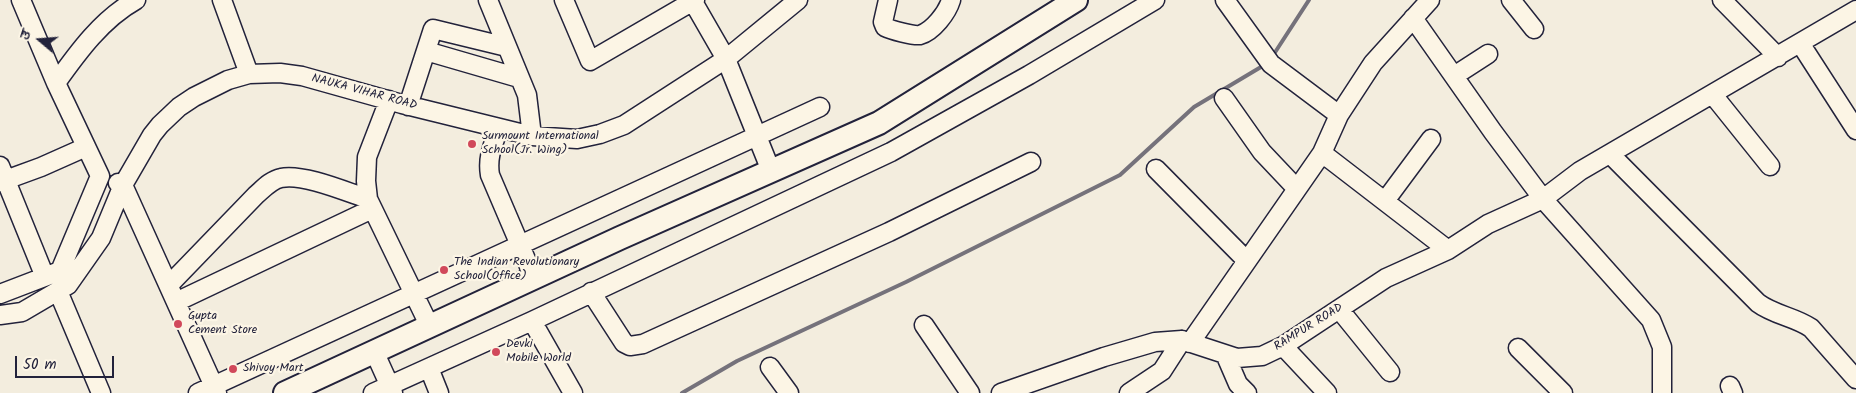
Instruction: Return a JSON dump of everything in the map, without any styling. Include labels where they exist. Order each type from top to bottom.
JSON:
[{"type":"main road","points":[[285,393],[534,278],[879,123],[1076,0]]},
{"type":"street","points":[[21,0],[56,83],[100,176],[123,185],[216,389]]},
{"type":"street","points":[[56,83],[84,45],[125,6],[136,0]]},
{"type":"street","points":[[222,0],[248,74]]},
{"type":"street","points":[[567,2],[590,61],[693,0],[726,59],[772,171]]},
{"type":"street","name":"NAUKA VIHAR ROAD","points":[[0,315],[22,312],[68,284],[101,238],[123,185],[160,125],[194,97],[220,84],[248,74],[280,73],[302,76],[408,106],[532,136],[577,139],[600,134],[624,125],[726,59],[798,0]]},
{"type":"street","points":[[888,0],[883,22],[885,27],[916,35],[927,31],[944,14],[951,0]]},
{"type":"street","points":[[374,393],[391,389],[429,368],[891,152],[1029,75],[1155,0]]},
{"type":"street","points":[[1225,0],[1267,59],[1339,115]]},
{"type":"street","points":[[1129,393],[1162,371],[1186,341],[1247,261],[1322,153],[1339,115],[1373,63],[1430,0]]},
{"type":"street","points":[[1511,0],[1534,29]]},
{"type":"street","points":[[1722,0],[1778,56]]},
{"type":"street","points":[[485,1],[527,95],[532,136]]},
{"type":"street","name":"RAMPUR ROAD","points":[[1001,393],[1104,357],[1155,342],[1186,341],[1237,358],[1262,356],[1283,346],[1386,278],[1448,250],[1488,224],[1543,199],[1580,172],[1856,10]]},
{"type":"street","points":[[1414,18],[1493,132],[1543,199],[1651,320],[1662,348],[1662,393]]},
{"type":"street","points":[[408,106],[431,31],[435,28],[507,48]]},
{"type":"street","points":[[1800,43],[1856,130]]},
{"type":"street","points":[[426,51],[520,78]]},
{"type":"street","points":[[1454,76],[1488,54]]},
{"type":"street","points":[[1713,94],[1770,166]]},
{"type":"street","points":[[1224,98],[1262,152],[1297,189]]},
{"type":"street","points":[[389,100],[368,157],[366,181],[370,204],[430,326]]},
{"type":"street","points":[[198,393],[216,389],[415,293],[820,106]]},
{"type":"street","points":[[499,128],[489,154],[490,176],[534,278]]},
{"type":"street","points":[[1385,202],[1431,139]]},
{"type":"street","points":[[45,277],[2,176],[41,168],[86,147]]},
{"type":"street","points":[[1322,153],[1448,250]]},
{"type":"street","points":[[1610,154],[1758,303],[1766,309],[1803,322],[1812,328],[1856,380]]},
{"type":"street","points":[[591,292],[624,343],[630,346],[643,344],[889,232],[1031,162]]},
{"type":"street","points":[[1156,169],[1247,261]]},
{"type":"street","points":[[0,294],[60,271],[100,176]]},
{"type":"street","points":[[169,285],[256,195],[270,183],[281,178],[295,177],[308,180],[370,204]]},
{"type":"street","points":[[176,302],[370,204]]},
{"type":"street","points":[[58,291],[101,393]]},
{"type":"street","points":[[1339,309],[1390,372]]},
{"type":"street","points":[[532,321],[573,393]]},
{"type":"street","points":[[924,325],[970,393]]},
{"type":"street","points":[[1283,346],[1327,393]]},
{"type":"street","points":[[1518,348],[1563,393]]},
{"type":"street","points":[[374,351],[391,389]]},
{"type":"street","points":[[1225,354],[1238,384],[1247,393]]},
{"type":"street","points":[[770,367],[789,393]]},
{"type":"street","points":[[429,368],[439,393]]},
{"type":"waterway","points":[[1272,57],[1309,0]]},
{"type":"waterway","points":[[682,393],[737,361],[906,282],[1120,175],[1194,107],[1266,64]]},
{"type":"place","name":"Surmount International School(Jr. Wing)","points":[[472,144]]},
{"type":"place","name":"The Indian Revolutionary School(Office)","points":[[444,270]]},
{"type":"place","name":"Gupta Cement Store","points":[[178,324]]},
{"type":"place","name":"Devki Mobile World","points":[[496,352]]},
{"type":"place","name":"Shivoy Mart","points":[[233,369]]}]
